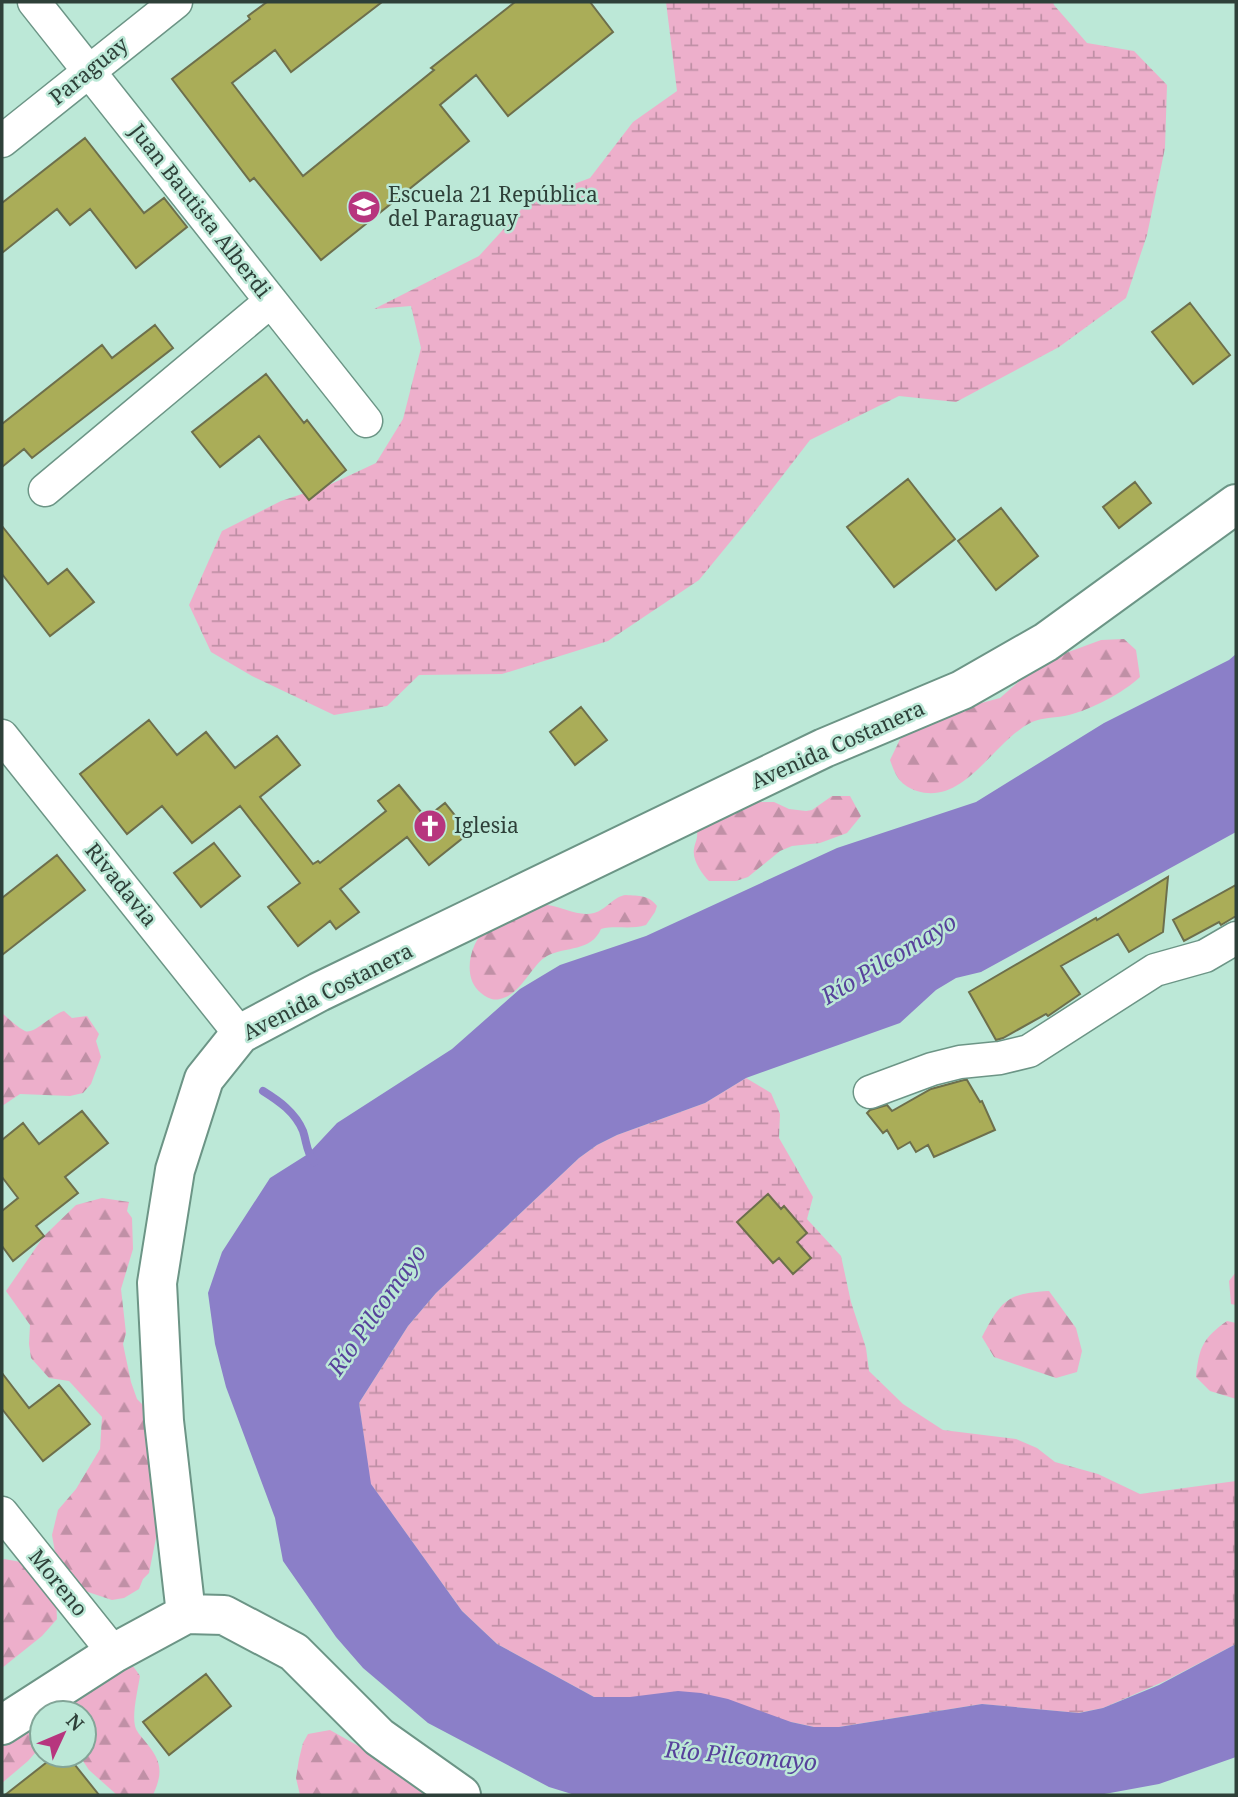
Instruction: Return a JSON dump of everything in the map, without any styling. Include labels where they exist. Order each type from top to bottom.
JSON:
[{"type":"street","name":"Juan Bautista Alberdi","points":[[34,2],[366,421]]},
{"type":"street","name":"Paraguay","points":[[2,141],[176,2]]},
{"type":"street","points":[[45,490],[271,300]]},
{"type":"street","name":"Avenida Costanera","points":[[186,1614],[164,1421],[157,1283],[175,1170],[204,1079],[240,1034],[319,992],[824,748],[962,690],[1046,642],[1236,504]]},
{"type":"street","name":"Rivadavia","points":[[2,736],[240,1034]]},
{"type":"street","points":[[870,1092],[932,1069],[1029,1051],[1155,970],[1205,956],[1236,938]]},
{"type":"street","name":"Moreno","points":[[2,1513],[114,1653]]},
{"type":"street","points":[[2,1725],[114,1653],[186,1614],[224,1615],[294,1652],[379,1737],[461,1795]]},
{"type":"green space","points":[[666,2],[1053,2],[1087,43],[1134,51],[1167,85],[1165,148],[1147,235],[1126,298],[1059,347],[956,402],[899,396],[810,440],[699,580],[608,641],[502,674],[419,675],[387,706],[334,715],[252,676],[211,652],[189,605],[222,531],[281,501],[329,485],[376,463],[403,419],[421,348],[411,306],[374,309],[479,256],[529,201],[590,178],[633,122],[677,91]]},
{"type":"green space","points":[[1124,639],[1136,650],[1140,677],[1116,694],[1078,712],[1032,722],[1005,742],[964,781],[950,789],[934,793],[917,791],[906,786],[897,776],[890,760],[905,729],[918,720],[1000,698],[1025,676],[1063,654],[1101,640]]},
{"type":"green space","points":[[832,796],[850,796],[861,816],[847,833],[820,843],[792,846],[780,851],[748,877],[736,881],[709,881],[703,875],[694,853],[697,832],[728,805],[736,802],[774,802],[789,809],[806,811],[812,810]]},
{"type":"green space","points":[[626,895],[647,898],[657,906],[646,925],[601,929],[591,942],[585,945],[547,956],[520,986],[500,999],[487,997],[475,986],[471,978],[470,960],[476,941],[488,927],[543,905],[582,914],[594,913]]},
{"type":"green space","points":[[64,1011],[72,1018],[87,1016],[99,1034],[96,1041],[101,1057],[91,1084],[83,1093],[70,1096],[20,1094],[2,1106],[2,1013],[25,1031],[29,1031]]},
{"type":"green space","points":[[746,1078],[771,1093],[780,1114],[779,1138],[813,1197],[807,1219],[841,1256],[851,1302],[866,1348],[869,1371],[903,1404],[943,1430],[1016,1439],[1037,1448],[1055,1462],[1098,1474],[1140,1494],[1236,1481],[1236,1644],[1165,1681],[1103,1708],[1078,1713],[982,1704],[839,1727],[814,1727],[630,1697],[594,1697],[497,1644],[462,1611],[370,1483],[359,1403],[408,1326],[436,1293],[579,1158],[617,1135],[705,1103]]},
{"type":"green space","points":[[102,1198],[129,1202],[127,1211],[132,1218],[133,1249],[121,1289],[126,1333],[123,1344],[131,1382],[137,1399],[144,1406],[159,1523],[149,1573],[139,1589],[124,1598],[112,1600],[85,1591],[62,1565],[55,1552],[52,1535],[58,1510],[76,1489],[100,1449],[102,1417],[69,1381],[49,1378],[31,1358],[30,1325],[6,1291],[44,1236],[76,1205]]},
{"type":"green space","points":[[1236,1272],[1236,1305],[1231,1304],[1229,1281]]},
{"type":"green space","points":[[1049,1291],[1076,1328],[1082,1351],[1077,1372],[1056,1378],[994,1357],[982,1337],[1000,1307],[1007,1301],[1023,1294]]},
{"type":"green space","points":[[1227,1321],[1236,1323],[1236,1399],[1210,1391],[1196,1377],[1199,1358],[1207,1338]]},
{"type":"green space","points":[[4,1559],[27,1563],[56,1596],[57,1619],[42,1636],[2,1668],[2,1561]]},
{"type":"green space","points":[[121,1658],[128,1661],[140,1676],[134,1721],[136,1730],[154,1754],[159,1766],[159,1779],[153,1795],[117,1795],[88,1769],[98,1769],[98,1699],[49,1699],[53,1678],[64,1668]]},
{"type":"green space","points":[[28,1725],[28,1761],[2,1783],[2,1740]]},
{"type":"green space","points":[[330,1730],[362,1748],[395,1761],[436,1795],[300,1795],[296,1778],[303,1743],[308,1734]]},
{"type":"water","name":"Río Pilcomayo","points":[[1236,654],[1236,832],[981,972],[956,978],[936,990],[900,1023],[746,1078],[705,1103],[597,1145],[579,1158],[436,1293],[408,1326],[359,1403],[371,1484],[462,1611],[497,1644],[594,1697],[630,1697],[678,1691],[701,1693],[814,1727],[839,1727],[982,1704],[1079,1713],[1103,1708],[1159,1685],[1236,1644],[1236,1757],[1159,1784],[1099,1795],[575,1795],[549,1787],[428,1723],[363,1668],[336,1637],[283,1561],[275,1518],[226,1387],[215,1344],[208,1293],[222,1252],[270,1178],[308,1154],[337,1123],[452,1049],[520,989],[560,965],[646,936],[837,848],[976,802],[1104,723]]},
{"type":"building","points":[[267,2],[382,2],[291,72],[275,50],[232,83],[303,176],[434,70],[431,68],[515,2],[590,2],[613,32],[508,116],[476,75],[440,105],[469,141],[321,260],[254,178],[250,181],[172,79],[250,19],[248,16]]},
{"type":"building","points":[[85,138],[144,213],[164,198],[187,227],[136,268],[90,209],[70,225],[57,209],[2,253],[2,203]]},
{"type":"building","points":[[1190,303],[1230,355],[1193,384],[1152,332]]},
{"type":"building","points":[[155,325],[173,348],[32,458],[24,449],[2,467],[2,424],[102,345],[112,358]]},
{"type":"building","points":[[266,374],[304,423],[307,420],[346,470],[309,500],[259,436],[220,467],[192,432]]},
{"type":"building","points":[[908,479],[955,539],[894,587],[847,527]]},
{"type":"building","points":[[1135,482],[1151,503],[1119,528],[1103,507]]},
{"type":"building","points":[[1001,508],[1038,556],[996,590],[958,541]]},
{"type":"building","points":[[2,526],[48,584],[67,569],[94,602],[50,636],[2,574]]},
{"type":"building","points":[[581,707],[607,740],[575,765],[550,732]]},
{"type":"building","points":[[149,720],[177,755],[206,732],[235,768],[277,736],[300,765],[260,797],[313,864],[318,861],[320,863],[386,811],[378,801],[399,785],[426,818],[445,803],[469,833],[429,865],[407,837],[340,889],[359,912],[336,929],[330,921],[298,946],[268,907],[300,883],[240,806],[192,843],[162,806],[127,834],[80,774]]},
{"type":"building","points":[[214,843],[240,876],[201,907],[174,873]]},
{"type":"building","points":[[57,855],[85,890],[2,955],[2,898]]},
{"type":"building","points":[[1168,877],[1163,932],[1129,952],[1118,934],[1061,966],[1080,994],[1048,1016],[1046,1014],[996,1040],[969,992]]},
{"type":"building","points":[[1236,885],[1236,916],[1184,941],[1173,920]]},
{"type":"building","points":[[967,1080],[980,1102],[982,1101],[995,1130],[934,1157],[928,1145],[916,1152],[910,1142],[898,1149],[887,1130],[883,1133],[867,1113],[887,1105],[892,1111],[931,1089]]},
{"type":"building","points":[[82,1111],[108,1143],[65,1177],[78,1193],[36,1226],[44,1236],[13,1261],[2,1246],[2,1211],[18,1198],[2,1177],[2,1140],[23,1123],[39,1144]]},
{"type":"building","points":[[768,1194],[781,1209],[784,1206],[807,1233],[797,1242],[811,1258],[793,1274],[779,1258],[773,1263],[737,1222]]},
{"type":"building","points":[[2,1373],[29,1408],[59,1385],[90,1424],[43,1461],[2,1409]]},
{"type":"building","points":[[206,1674],[231,1706],[169,1755],[143,1722]]},
{"type":"building","points":[[38,1769],[78,1769],[99,1795],[5,1795]]},
{"type":"waterway","points":[[263,1091],[281,1103],[296,1118],[314,1162]]},
{"type":"place","name":"Escuela 21 República del Paraguay","points":[[364,207]]},
{"type":"place","name":"Iglesia","points":[[430,826]]}]
